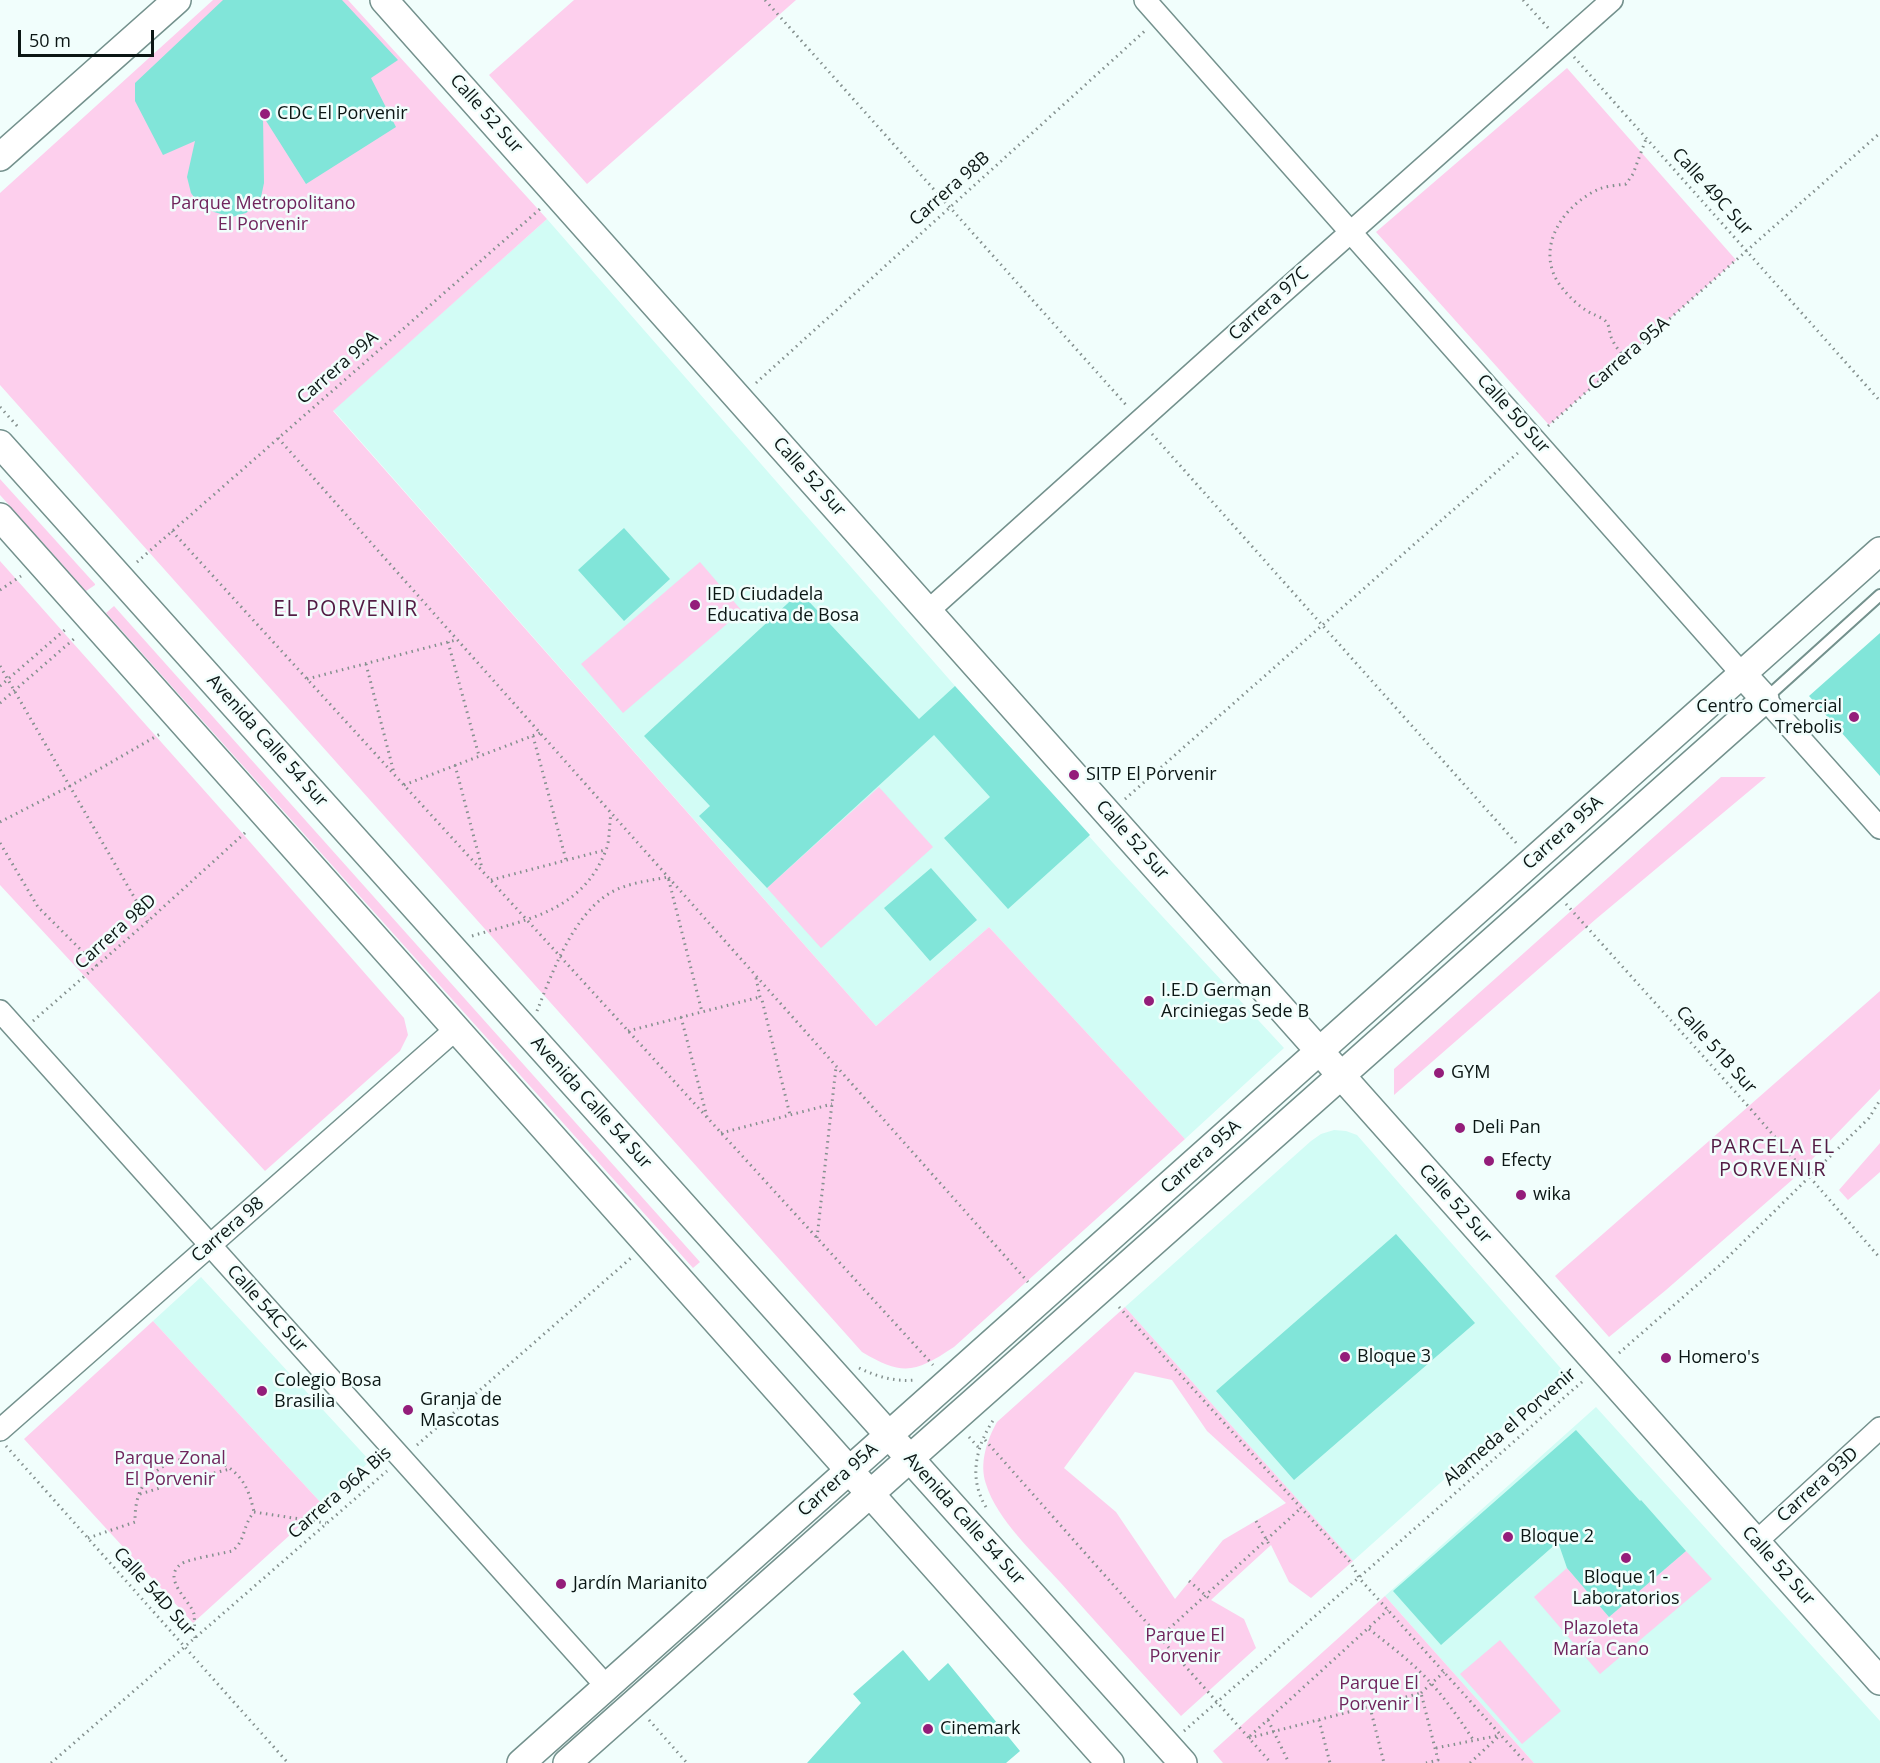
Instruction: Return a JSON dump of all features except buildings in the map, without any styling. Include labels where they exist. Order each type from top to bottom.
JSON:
[{"type":"street","points":[[0,157],[177,0]]},
{"type":"street","name":"Calle 52 Sur","points":[[384,0],[1880,1681]]},
{"type":"street","name":"Calle 50 Sur","points":[[1145,0],[1880,828]]},
{"type":"street","name":"Carrera 97C","points":[[928,611],[1612,0]]},
{"type":"street","name":"Avenida Calle 54 Sur","points":[[0,444],[909,1458],[1185,1751]]},
{"type":"street","points":[[0,517],[1110,1763]]},
{"type":"street","name":"Carrera 95A","points":[[521,1763],[1880,551]]},
{"type":"street","name":"Carrera 95A","points":[[567,1763],[1765,699]]},
{"type":"street","name":"Calle 54C Sur","points":[[0,1011],[607,1687]]},
{"type":"street","name":"Carrera 98","points":[[0,1430],[456,1029]]},
{"type":"street","name":"Carrera 93D","points":[[1756,1542],[1880,1428]]},
{"type":"lane","points":[[1765,699],[1880,595]]},
{"type":"path","name":"Calle 49C Sur","points":[[1523,0],[1880,401]]},
{"type":"path","name":"Carrera 98B","points":[[739,398],[1160,17]]},
{"type":"path","name":"Carrera 95A","points":[[1108,813],[1880,133]]},
{"type":"path","points":[[1624,358],[1611,338],[1609,326],[1603,318],[1595,316],[1577,303],[1562,288],[1551,269],[1550,249],[1556,226],[1586,196],[1601,188],[1626,184],[1633,174],[1646,138]]},
{"type":"path","name":"Carrera 99A","points":[[137,562],[557,194]]},
{"type":"path","points":[[278,438],[1027,1281],[1036,1288]]},
{"type":"path","points":[[172,531],[938,1371]]},
{"type":"path","points":[[0,590],[21,576]]},
{"type":"path","points":[[0,686],[67,628]]},
{"type":"path","points":[[0,703],[75,638]]},
{"type":"path","points":[[307,679],[457,640]]},
{"type":"path","points":[[448,642],[479,757]]},
{"type":"path","points":[[366,664],[395,776]]},
{"type":"path","points":[[0,666],[148,921]]},
{"type":"path","points":[[404,785],[540,733]]},
{"type":"path","points":[[0,822],[70,786],[160,734]]},
{"type":"path","points":[[533,736],[566,860]]},
{"type":"path","points":[[455,765],[482,871]]},
{"type":"path","points":[[447,942],[528,921],[578,894],[594,872],[606,849],[611,813]]},
{"type":"path","name":"Carrera 98D","points":[[20,1033],[247,831]]},
{"type":"path","points":[[0,843],[38,907],[97,966]]},
{"type":"path","points":[[491,880],[606,849]]},
{"type":"path","points":[[534,1039],[537,1011],[573,933],[592,907],[610,893],[631,884],[668,877]]},
{"type":"path","points":[[668,877],[702,1012]]},
{"type":"path","name":"Calle 51B Sur","points":[[1553,886],[1560,898],[1880,1258]]},
{"type":"path","points":[[756,977],[759,997],[762,1000],[790,1115]]},
{"type":"path","points":[[628,1031],[759,997]]},
{"type":"path","points":[[681,1017],[708,1119]]},
{"type":"path","points":[[817,1238],[836,1066]]},
{"type":"path","name":"Alameda el Porvenir","points":[[1185,1751],[1182,1733],[1600,1367],[1623,1351],[1720,1265],[1869,1118],[1880,1100]]},
{"type":"path","points":[[721,1133],[832,1104]]},
{"type":"path","name":"Carrera 96A Bis","points":[[51,1763],[647,1244]]},
{"type":"path","points":[[1119,1307],[1353,1565],[1359,1578],[1526,1763]]},
{"type":"path","points":[[993,1515],[980,1497],[975,1471],[979,1448],[994,1419]]},
{"type":"path","name":"Calle 54D Sur","points":[[0,1439],[288,1763]]},
{"type":"path","points":[[986,1440],[1272,1763]]},
{"type":"path","points":[[88,1538],[135,1522],[136,1504],[143,1486],[155,1472],[170,1462],[189,1457],[207,1458],[230,1469],[239,1477],[249,1492],[254,1512]]},
{"type":"path","points":[[214,1473],[230,1469]]},
{"type":"path","points":[[140,1494],[163,1487]]},
{"type":"path","points":[[1160,1637],[1301,1508]]},
{"type":"path","points":[[254,1512],[326,1523]]},
{"type":"path","points":[[195,1638],[194,1614],[187,1600],[176,1587],[174,1578],[176,1570],[182,1563],[237,1548],[242,1541],[248,1519],[254,1512]]},
{"type":"path","points":[[1256,1521],[1270,1546]]},
{"type":"path","points":[[1190,1581],[1211,1600]]},
{"type":"path","points":[[1249,1738],[1388,1610]]},
{"type":"path","points":[[1368,1629],[1400,1654],[1431,1684],[1453,1710],[1474,1741]]},
{"type":"path","points":[[1249,1738],[1421,1693],[1444,1672]]},
{"type":"path","points":[[1421,1693],[1438,1760],[1426,1763]]},
{"type":"path","points":[[1370,1707],[1384,1763]]},
{"type":"path","points":[[645,1717],[687,1763]]},
{"type":"path","points":[[1268,1720],[1289,1763]]},
{"type":"path","points":[[1320,1720],[1330,1763]]},
{"type":"path","points":[[1436,1748],[1501,1735]]},
{"type":"path","points":[[1470,1763],[1501,1735]]},
{"type":"shaded area","name":"IED Ciudadela Educativa de Bosa","points":[[547,219],[955,686],[1113,863],[1284,1048],[1185,1139],[989,927],[876,1026],[333,410]]},
{"type":"shaded area","points":[[1334,1130],[1357,1135],[1564,1372],[1353,1561],[1125,1307],[1311,1141],[1321,1134]]},
{"type":"shaded area","name":"Colegio Bosa Brasilia","points":[[201,1277],[370,1461],[323,1505],[153,1321]]},
{"type":"shaded area","points":[[1596,1407],[1880,1721],[1880,1763],[1534,1763],[1385,1596]]},
{"type":"green space","name":"Parque Metropolitano El Porvenir","points":[[213,0],[348,0],[547,219],[333,411],[876,1026],[989,927],[1185,1139],[954,1347],[930,1362],[910,1368],[900,1368],[876,1360],[862,1352],[0,385],[0,193]]},
{"type":"green space","points":[[574,0],[796,0],[587,184],[489,75]]},
{"type":"green space","points":[[1567,68],[1736,260],[1549,425],[1376,232]]},
{"type":"green space","points":[[0,479],[95,585],[86,591],[0,495]]},
{"type":"green space","points":[[0,561],[404,1018],[408,1035],[400,1051],[265,1171],[0,885]]},
{"type":"green space","points":[[700,562],[742,611],[623,713],[581,664]]},
{"type":"green space","points":[[114,606],[700,1262],[693,1268],[106,613]]},
{"type":"green space","points":[[1721,777],[1766,777],[1596,919],[1394,1095],[1394,1069]]},
{"type":"green space","points":[[879,787],[933,847],[821,948],[767,888]]},
{"type":"green space","points":[[1880,991],[1880,1089],[1792,1180],[1609,1337],[1555,1276]]},
{"type":"green space","points":[[1880,1143],[1880,1172],[1848,1200],[1839,1190]]},
{"type":"green space","name":"Parque El Porvenir","points":[[1125,1307],[1353,1561],[1311,1598],[1289,1582],[1271,1545],[1211,1600],[1244,1619],[1256,1648],[1181,1716],[1028,1548],[999,1511],[986,1484],[983,1468],[987,1444],[997,1422]],"holes":[[[1135,1372],[1172,1380],[1207,1431],[1286,1503],[1223,1540],[1175,1599],[1116,1512],[1064,1468]]]},
{"type":"green space","name":"Parque Zonal El Porvenir","points":[[153,1321],[323,1505],[193,1623],[24,1439]]},
{"type":"green space","name":"Plazoleta María Cano","points":[[1686,1551],[1712,1579],[1600,1674],[1534,1597],[1567,1568],[1609,1617]]},
{"type":"green space","name":"Parque El Porvenir I","points":[[1385,1596],[1534,1763],[1223,1763],[1213,1751]]},
{"type":"green space","points":[[1500,1640],[1561,1711],[1522,1744],[1460,1674]]},
{"type":"place","name":"CDC El Porvenir","points":[[265,114]]},
{"type":"place","name":"IED Ciudadela Educativa de Bosa","points":[[695,605]]},
{"type":"place","name":"Centro Comercial Trebolis","points":[[1854,717]]},
{"type":"place","name":"SITP El Porvenir","points":[[1074,775]]},
{"type":"place","name":"I.E.D German Arciniegas Sede B","points":[[1149,1001]]},
{"type":"place","name":"GYM","points":[[1439,1073]]},
{"type":"place","name":"Deli Pan","points":[[1460,1128]]},
{"type":"place","name":"Efecty","points":[[1489,1161]]},
{"type":"place","name":"wika","points":[[1521,1195]]},
{"type":"place","name":"Bloque 3","points":[[1345,1357]]},
{"type":"place","name":"Homero's","points":[[1666,1358]]},
{"type":"place","name":"Colegio Bosa Brasilia","points":[[262,1391]]},
{"type":"place","name":"Granja de Mascotas","points":[[408,1410]]},
{"type":"place","name":"Bloque 2","points":[[1508,1537]]},
{"type":"place","name":"Bloque 1 - Laboratorios","points":[[1626,1558]]},
{"type":"place","name":"Jardín Marianito","points":[[561,1584]]},
{"type":"place","name":"Cinemark","points":[[928,1729]]},
{"type":"district","name":"EL PORVENIR","points":[[346,610]]},
{"type":"district","name":"PARCELA EL PORVENIR","points":[[1773,1158]]}]
